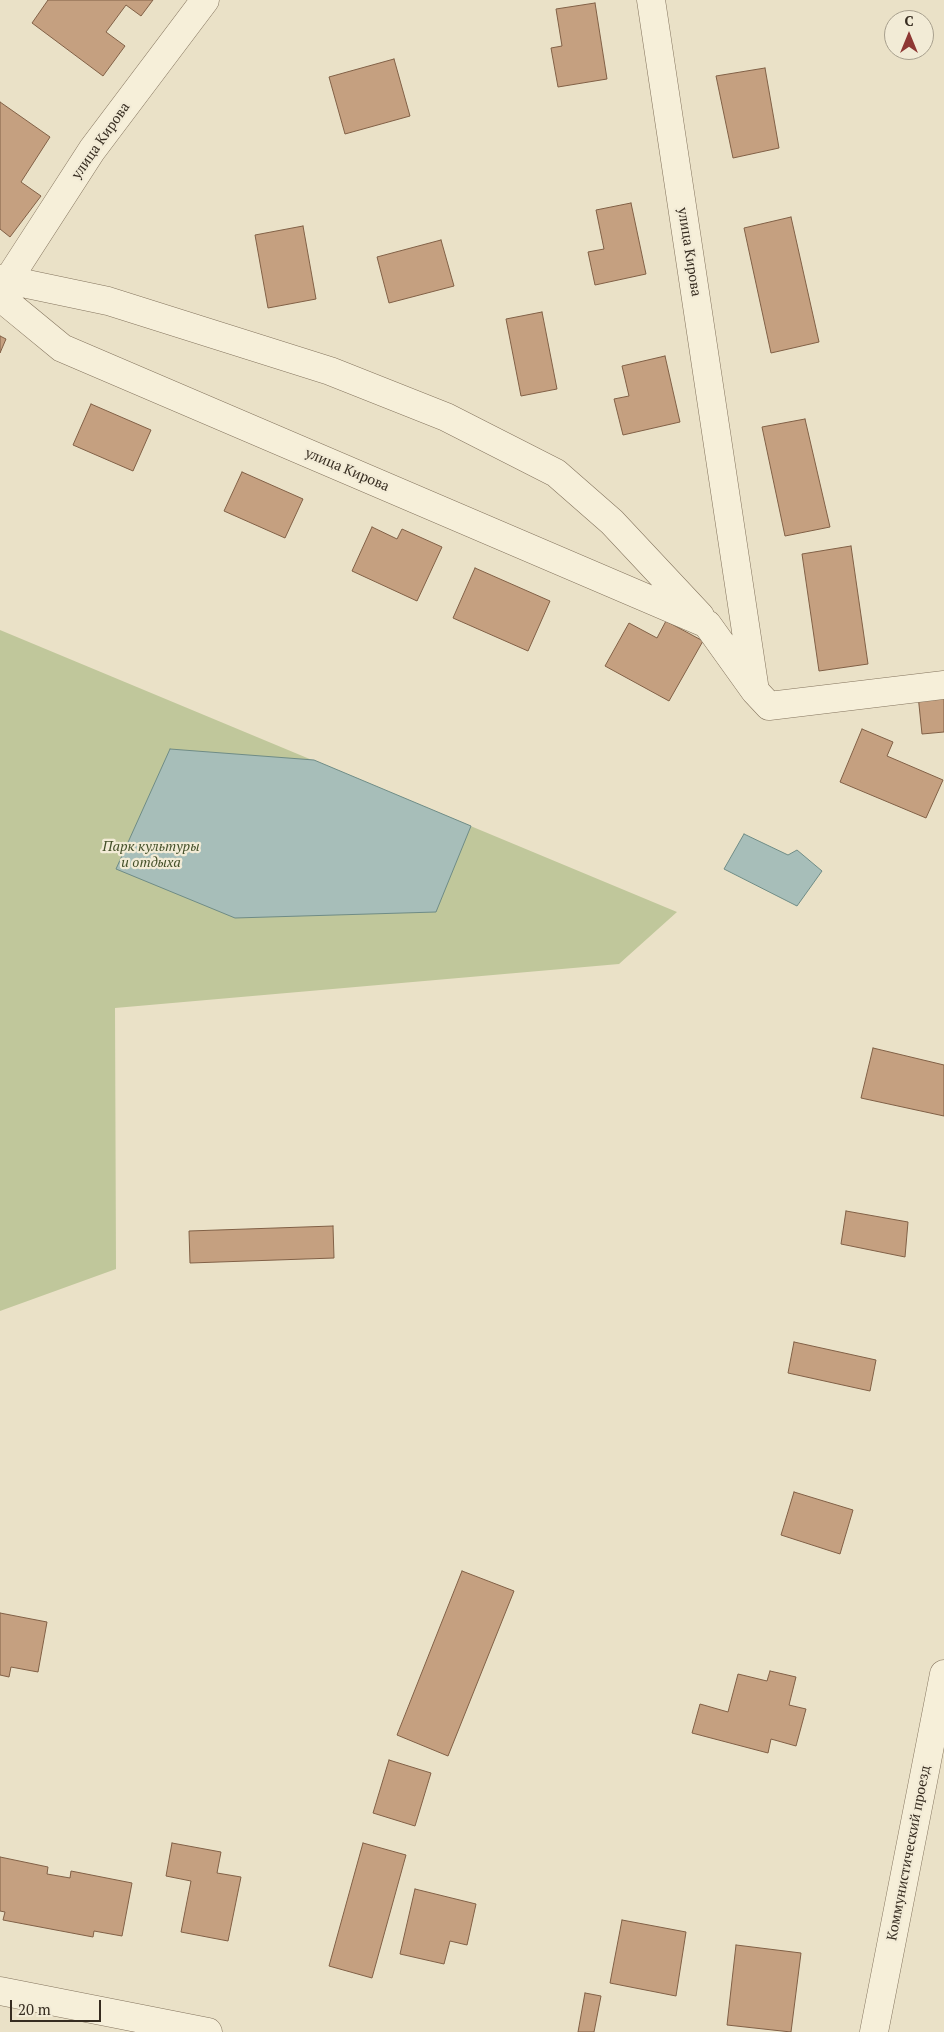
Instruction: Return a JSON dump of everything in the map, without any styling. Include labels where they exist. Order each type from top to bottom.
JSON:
[{"type":"street","name":"улица Кирова","points":[[205,0],[92,150],[3,285],[62,348],[707,624]]},
{"type":"street","name":"улица Кирова","points":[[651,0],[754,690]]},
{"type":"street","points":[[3,285],[108,301],[330,371],[446,417],[556,473],[612,522],[707,624],[754,690],[769,706],[944,685]]},
{"type":"street","name":"Коммунистический проезд","points":[[874,2032],[944,1674]]},
{"type":"street","points":[[0,1991],[112,2022],[208,2032]]},
{"type":"green space","name":"Парк культуры и отдыха","points":[[0,630],[677,912],[619,964],[115,1008],[116,1269],[0,1311]]},
{"type":"water","points":[[170,749],[314,760],[471,826],[436,912],[235,918],[116,869]]},
{"type":"water","points":[[744,834],[788,855],[797,850],[822,871],[797,906],[724,869]]},
{"type":"building","points":[[48,0],[153,0],[141,16],[126,5],[106,32],[125,46],[103,76],[32,23]]},
{"type":"building","points":[[595,3],[607,79],[558,87],[551,48],[562,46],[556,9]]},
{"type":"building","points":[[394,59],[410,116],[345,134],[329,77]]},
{"type":"building","points":[[765,68],[779,148],[733,158],[716,76]]},
{"type":"building","points":[[0,102],[50,137],[21,182],[41,196],[10,237],[0,229]]},
{"type":"building","points":[[631,203],[646,274],[595,285],[588,252],[604,249],[596,210]]},
{"type":"building","points":[[791,217],[819,342],[771,353],[744,228]]},
{"type":"building","points":[[303,226],[316,299],[268,308],[255,235]]},
{"type":"building","points":[[441,240],[454,286],[389,303],[377,257]]},
{"type":"building","points":[[542,312],[557,389],[521,396],[506,319]]},
{"type":"building","points":[[0,336],[6,339],[0,353]]},
{"type":"building","points":[[665,356],[680,422],[623,435],[614,399],[629,396],[622,366]]},
{"type":"building","points":[[91,404],[151,430],[133,471],[73,445]]},
{"type":"building","points":[[805,419],[830,527],[785,536],[762,427]]},
{"type":"building","points":[[242,472],[303,499],[285,538],[224,511]]},
{"type":"building","points":[[372,527],[397,539],[402,529],[442,547],[417,601],[352,571]]},
{"type":"building","points":[[851,546],[868,664],[819,671],[802,554]]},
{"type":"building","points":[[475,568],[550,601],[528,651],[453,618]]},
{"type":"building","points":[[666,621],[703,641],[669,701],[605,666],[629,623],[657,638]]},
{"type":"building","points":[[944,693],[944,732],[922,734],[918,695]]},
{"type":"building","points":[[862,729],[893,742],[887,756],[943,780],[926,818],[840,782]]},
{"type":"building","points":[[873,1048],[944,1065],[944,1116],[861,1098]]},
{"type":"building","points":[[846,1211],[908,1222],[905,1257],[841,1244]]},
{"type":"building","points":[[333,1226],[334,1258],[190,1263],[189,1231]]},
{"type":"building","points":[[794,1342],[876,1360],[870,1391],[788,1373]]},
{"type":"building","points":[[794,1492],[853,1510],[840,1554],[781,1535]]},
{"type":"building","points":[[462,1571],[514,1591],[448,1756],[397,1735]]},
{"type":"building","points":[[0,1613],[47,1622],[38,1672],[11,1667],[9,1677],[0,1675]]},
{"type":"building","points":[[770,1671],[796,1677],[789,1705],[806,1709],[796,1746],[771,1739],[768,1753],[692,1733],[700,1704],[728,1712],[738,1674],[767,1681]]},
{"type":"building","points":[[389,1760],[431,1773],[415,1826],[373,1813]]},
{"type":"building","points":[[172,1843],[221,1852],[217,1873],[241,1877],[228,1941],[181,1932],[191,1881],[166,1876]]},
{"type":"building","points":[[363,1843],[406,1855],[372,1978],[329,1966]]},
{"type":"building","points":[[0,1857],[48,1867],[47,1874],[70,1878],[71,1871],[132,1883],[122,1936],[94,1931],[93,1937],[3,1920],[5,1912],[0,1911]]},
{"type":"building","points":[[415,1889],[476,1904],[467,1945],[450,1941],[444,1964],[400,1954]]},
{"type":"building","points":[[622,1920],[686,1932],[676,1996],[610,1983]]},
{"type":"building","points":[[736,1945],[801,1953],[791,2032],[727,2025]]},
{"type":"building","points":[[585,1993],[601,1996],[594,2032],[578,2032]]}]
